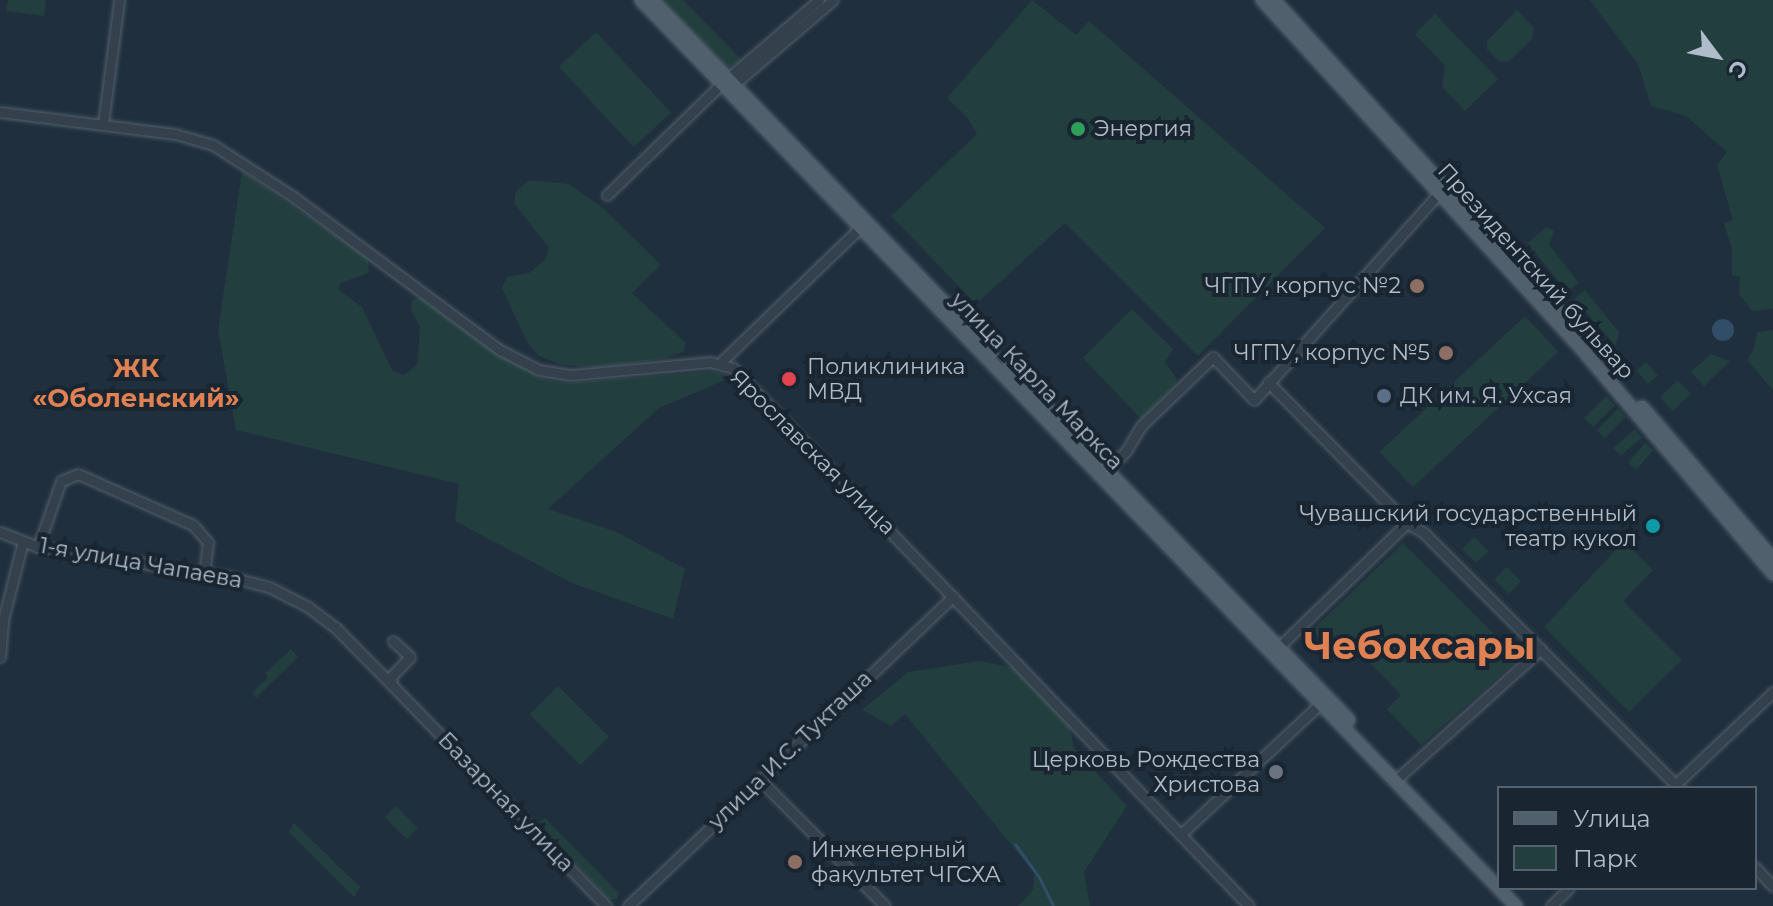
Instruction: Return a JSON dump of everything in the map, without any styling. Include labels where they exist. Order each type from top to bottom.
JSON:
[{"type":"main road","name":"улица Карла Маркса","points":[[641,0],[727,83]]},
{"type":"main road","name":"улица Карла Маркса","points":[[652,0],[727,83],[1104,472],[1321,703],[1397,778]]},
{"type":"main road","name":"Президентский бульвар","points":[[1262,0],[1413,157]]},
{"type":"main road","name":"Президентский бульвар","points":[[1274,0],[1603,368],[1750,539],[1773,574]]},
{"type":"main road","name":"улица Карла Маркса","points":[[1104,472],[1280,646],[1406,790],[1497,886]]},
{"type":"main road","name":"Президентский бульвар","points":[[1750,539],[1773,559]]},
{"type":"main road","name":"улица Карла Маркса","points":[[1501,890],[1516,906]]},
{"type":"street","points":[[103,124],[119,0]]},
{"type":"street","points":[[607,195],[819,0]]},
{"type":"street","points":[[727,83],[833,0]]},
{"type":"street","name":"Ярославская улица","points":[[0,112],[196,139],[231,154],[500,350],[539,370],[571,375],[720,363],[741,375],[1249,906]]},
{"type":"street","points":[[1104,472],[1126,451],[1141,426],[1213,357],[1254,400],[1442,190]]},
{"type":"street","points":[[720,363],[863,225]]},
{"type":"street","points":[[1268,382],[1407,523],[1423,532],[1541,649],[1675,786]]},
{"type":"street","points":[[38,547],[61,481],[78,474],[193,525],[208,542],[204,574]]},
{"type":"street","points":[[1280,646],[1407,523]]},
{"type":"street","name":"1-я улица Чапаева","points":[[0,532],[38,547],[263,585],[308,607],[335,627],[406,699]]},
{"type":"street","points":[[0,657],[3,620],[23,541]]},
{"type":"street","name":"улица И.С. Тукташа","points":[[628,906],[953,596]]},
{"type":"street","points":[[392,685],[391,677],[410,657],[393,641]]},
{"type":"street","points":[[1397,778],[1541,649]]},
{"type":"street","points":[[1677,786],[1773,692]]},
{"type":"street","name":"Базарная улица","points":[[406,699],[606,906]]},
{"type":"street","points":[[1181,834],[1321,703]]},
{"type":"street","points":[[760,780],[885,906]]},
{"type":"street","points":[[1757,869],[1773,886]]},
{"type":"street","points":[[1551,906],[1567,890]]},
{"type":"green space","points":[[8,0],[46,0],[44,16],[6,11]]},
{"type":"green space","points":[[659,0],[683,0],[742,60],[731,67],[720,65]]},
{"type":"green space","points":[[1032,0],[1076,35],[1089,21],[1325,228],[1198,356],[1065,223],[976,304],[891,216],[977,134],[968,118],[947,98]]},
{"type":"green space","points":[[1590,0],[1773,0],[1773,309],[1752,311],[1739,294],[1740,277],[1732,275],[1732,249],[1724,223],[1733,220],[1717,165],[1727,152],[1686,116],[1651,106],[1638,64]]},
{"type":"green space","points":[[1517,10],[1534,28],[1532,39],[1508,62],[1499,61],[1487,49],[1487,41]]},
{"type":"green space","points":[[1435,14],[1498,79],[1465,111],[1442,87],[1445,66],[1415,34]]},
{"type":"green space","points":[[596,32],[671,112],[634,147],[559,67]]},
{"type":"green space","points":[[242,171],[368,258],[369,273],[340,283],[339,290],[362,307],[392,370],[404,375],[417,365],[420,327],[411,310],[412,300],[421,297],[540,378],[567,383],[714,371],[732,377],[659,408],[548,509],[617,532],[685,569],[673,619],[572,583],[455,521],[459,484],[236,430],[218,330]]},
{"type":"green space","points":[[530,180],[569,184],[603,208],[661,265],[632,293],[686,343],[683,352],[664,359],[597,368],[559,364],[539,356],[527,342],[502,288],[507,277],[529,273],[545,260],[549,248],[514,203],[516,191]]},
{"type":"green space","points":[[1547,227],[1554,231],[1549,245],[1579,283],[1567,291],[1527,243]]},
{"type":"green space","points":[[1585,290],[1619,332],[1616,346],[1574,299]]},
{"type":"green space","points":[[1132,309],[1173,349],[1165,362],[1177,379],[1176,384],[1141,419],[1083,358]]},
{"type":"green space","points":[[1525,316],[1558,352],[1413,488],[1379,452]]},
{"type":"green space","points":[[1773,330],[1773,390],[1747,360],[1753,351],[1757,332]]},
{"type":"green space","points":[[1711,354],[1730,361],[1704,386],[1691,372]]},
{"type":"green space","points":[[1646,362],[1658,376],[1648,384],[1636,371]]},
{"type":"green space","points":[[1678,380],[1691,394],[1673,411],[1660,397]]},
{"type":"green space","points":[[1606,396],[1615,405],[1593,427],[1584,418]]},
{"type":"green space","points":[[1618,409],[1626,417],[1605,438],[1597,430]]},
{"type":"green space","points":[[1635,429],[1642,437],[1620,456],[1613,448]]},
{"type":"green space","points":[[1645,443],[1653,450],[1636,470],[1628,463]]},
{"type":"green space","points":[[1474,537],[1488,551],[1476,563],[1462,549]]},
{"type":"green space","points":[[1624,541],[1653,570],[1623,601],[1682,660],[1629,712],[1544,627]]},
{"type":"green space","points":[[1403,543],[1519,659],[1421,745],[1387,709],[1401,695],[1354,647],[1340,660],[1312,630]]},
{"type":"green space","points":[[1507,567],[1521,581],[1508,594],[1494,580]]},
{"type":"green space","points":[[291,649],[298,657],[256,698],[252,693],[268,677],[265,673]]},
{"type":"green space","points":[[980,661],[1015,668],[1069,723],[1074,748],[1127,806],[1084,872],[1090,906],[1018,906],[1033,890],[1034,873],[905,714],[891,726],[862,710],[908,672]]},
{"type":"green space","points":[[558,686],[609,737],[581,765],[530,714]]},
{"type":"green space","points":[[396,806],[418,828],[407,839],[385,817]]},
{"type":"green space","points":[[545,818],[619,893],[617,899],[610,900],[537,824]]},
{"type":"green space","points":[[294,823],[360,887],[354,897],[289,832]]},
{"type":"water","points":[[1723,319],[1734,330],[1723,341],[1712,330]]},
{"type":"waterway","points":[[1015,844],[1039,877],[1053,906]]},
{"type":"place","name":"Энергия","points":[[1078,129]]},
{"type":"place","name":"ЧГПУ, корпус №2","points":[[1417,286]]},
{"type":"place","name":"ЧГПУ, корпус №5","points":[[1446,353]]},
{"type":"place","name":"Поликлиника МВД","points":[[789,379]]},
{"type":"place","name":"ДК им. Я. Ухсая","points":[[1384,396]]},
{"type":"place","name":"Чувашский государственный театр кукол","points":[[1653,526]]},
{"type":"place","name":"Церковь Рождества Христова","points":[[1276,772]]},
{"type":"place","name":"Инженерный факультет ЧГСХА","points":[[795,862]]},
{"type":"district","name":"ЖК «Оболенский»","points":[[136,384]]},
{"type":"district","name":"Чебоксары","points":[[1420,646]]}]
